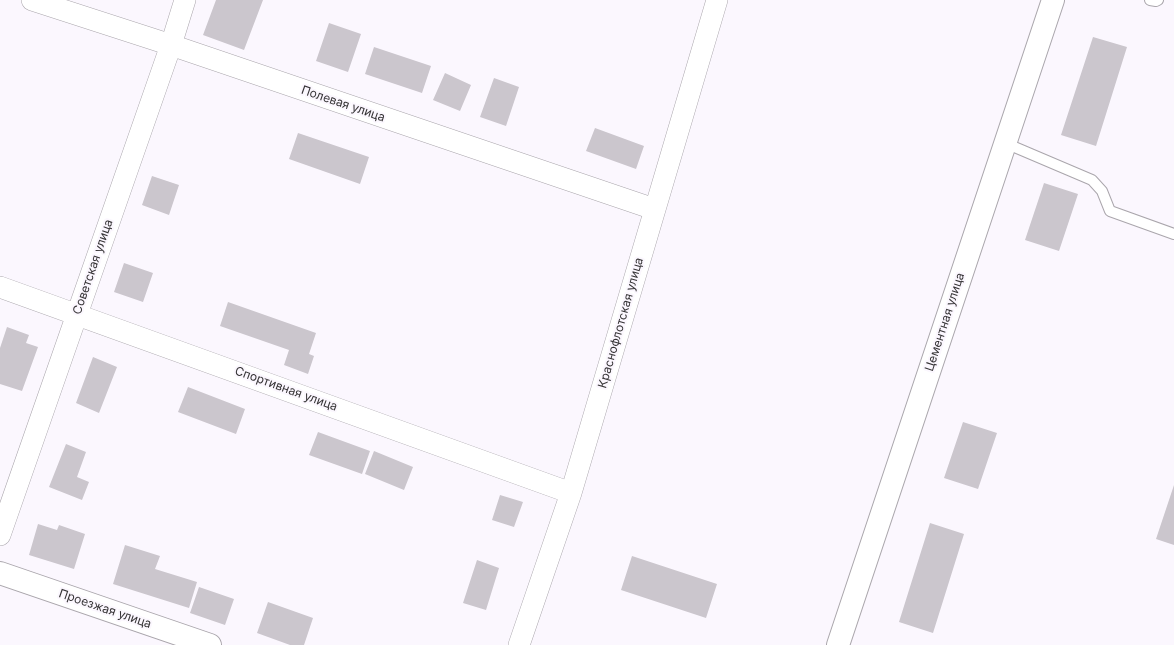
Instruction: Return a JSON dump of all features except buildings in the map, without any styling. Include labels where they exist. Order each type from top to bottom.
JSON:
[{"type":"street","name":"Полевая улица","points":[[32,0],[171,45],[654,209]]},
{"type":"street","name":"Советская улица","points":[[0,535],[186,0]]},
{"type":"street","name":"Краснофлотская улица","points":[[518,645],[571,493],[717,0]]},
{"type":"street","name":"Цементная улица","points":[[838,645],[1053,0]]},
{"type":"street","name":"Спортивная улица","points":[[0,287],[76,313],[571,493]]},
{"type":"street","name":"Проезжая улица","points":[[0,573],[210,645]]},
{"type":"lane","points":[[1150,0],[1158,0]]},
{"type":"lane","points":[[1005,143],[1092,180],[1102,191],[1110,211],[1174,234]]}]
